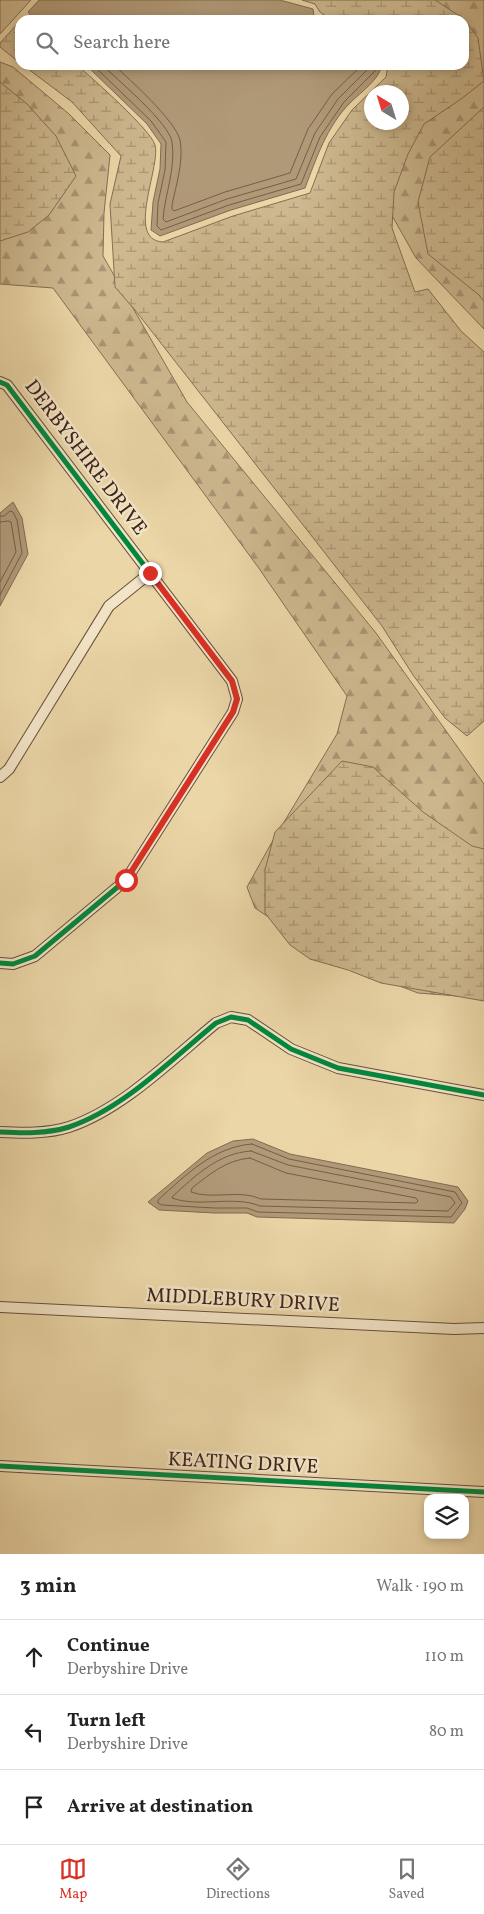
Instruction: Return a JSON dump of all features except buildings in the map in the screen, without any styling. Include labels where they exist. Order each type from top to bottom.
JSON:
[{"type":"street","name":"DERBYSHIRE DRIVE","points":[[0,382],[7,385],[232,681],[237,699],[233,712],[126,880],[35,956],[13,964],[0,963]]},
{"type":"street","points":[[0,777],[9,769],[109,606],[150,573]]},
{"type":"street","points":[[0,1132],[26,1133],[68,1127],[118,1104],[216,1023],[231,1018],[248,1020],[292,1049],[338,1068],[484,1095]]},
{"type":"street","name":"MIDDLEBURY DRIVE","points":[[0,1307],[435,1328],[484,1328]]},
{"type":"street","name":"KEATING DRIVE","points":[[0,1466],[484,1492]]},
{"type":"green space","points":[[0,0],[31,0],[17,15],[15,15],[15,18],[0,34]]},
{"type":"green space","points":[[302,0],[435,0],[458,15],[324,15],[315,4]]},
{"type":"green space","points":[[427,0],[484,0],[484,329],[416,258],[390,212],[387,155],[460,70],[469,70],[469,15],[455,15]]},
{"type":"green space","points":[[15,26],[15,59],[0,47],[0,43]]},
{"type":"green space","points":[[469,26],[478,38],[484,81],[424,124],[408,154],[394,192],[392,228],[415,292],[428,289],[461,331],[484,352],[484,721],[467,736],[445,718],[413,675],[382,626],[115,287],[110,204],[121,156],[72,102],[30,70],[83,70],[120,104],[151,138],[155,145],[156,155],[145,216],[147,229],[152,238],[163,242],[233,216],[310,193],[329,143],[352,110],[364,98],[364,130],[409,130],[409,85],[378,85],[386,77],[387,70],[469,70]]},
{"type":"green space","points":[[0,62],[13,67],[69,114],[110,155],[104,213],[103,256],[187,402],[376,633],[484,784],[484,998],[418,993],[332,960],[255,908],[247,887],[337,734],[347,696],[258,567],[53,288],[0,284]]},
{"type":"green space","points":[[0,82],[27,104],[56,136],[76,176],[49,215],[28,232],[0,241]]},
{"type":"green space","points":[[484,107],[484,301],[428,254],[418,202],[430,157]]},
{"type":"green space","points":[[342,761],[373,767],[423,812],[472,846],[484,849],[484,1001],[381,983],[348,970],[310,959],[290,945],[265,913],[265,870],[275,832]]},
{"type":"water","points":[[39,0],[280,0],[313,9],[314,15],[30,15],[28,12]]},
{"type":"water","points":[[91,70],[380,70],[369,85],[364,85],[364,90],[350,103],[335,122],[323,143],[305,188],[231,210],[160,236],[151,230],[153,202],[160,169],[161,144],[147,124]]},
{"type":"water","points":[[13,502],[22,518],[28,554],[0,606],[0,513]]},
{"type":"water","points":[[253,1139],[290,1154],[458,1187],[468,1201],[465,1209],[454,1223],[257,1217],[247,1213],[159,1210],[148,1202],[207,1153],[233,1141]]},
{"type":"cycle path","points":[[0,382],[7,385],[232,681],[237,699],[233,712],[126,880],[35,956],[13,964],[0,963]]},
{"type":"cycle path","points":[[0,1132],[52,1131],[89,1119],[128,1096],[216,1023],[231,1017],[248,1020],[291,1049],[338,1068],[484,1095]]},
{"type":"cycle path","points":[[0,1466],[484,1492]]},
{"type":"route","points":[[126,880],[233,712],[237,699],[232,681],[150,573]]}]
